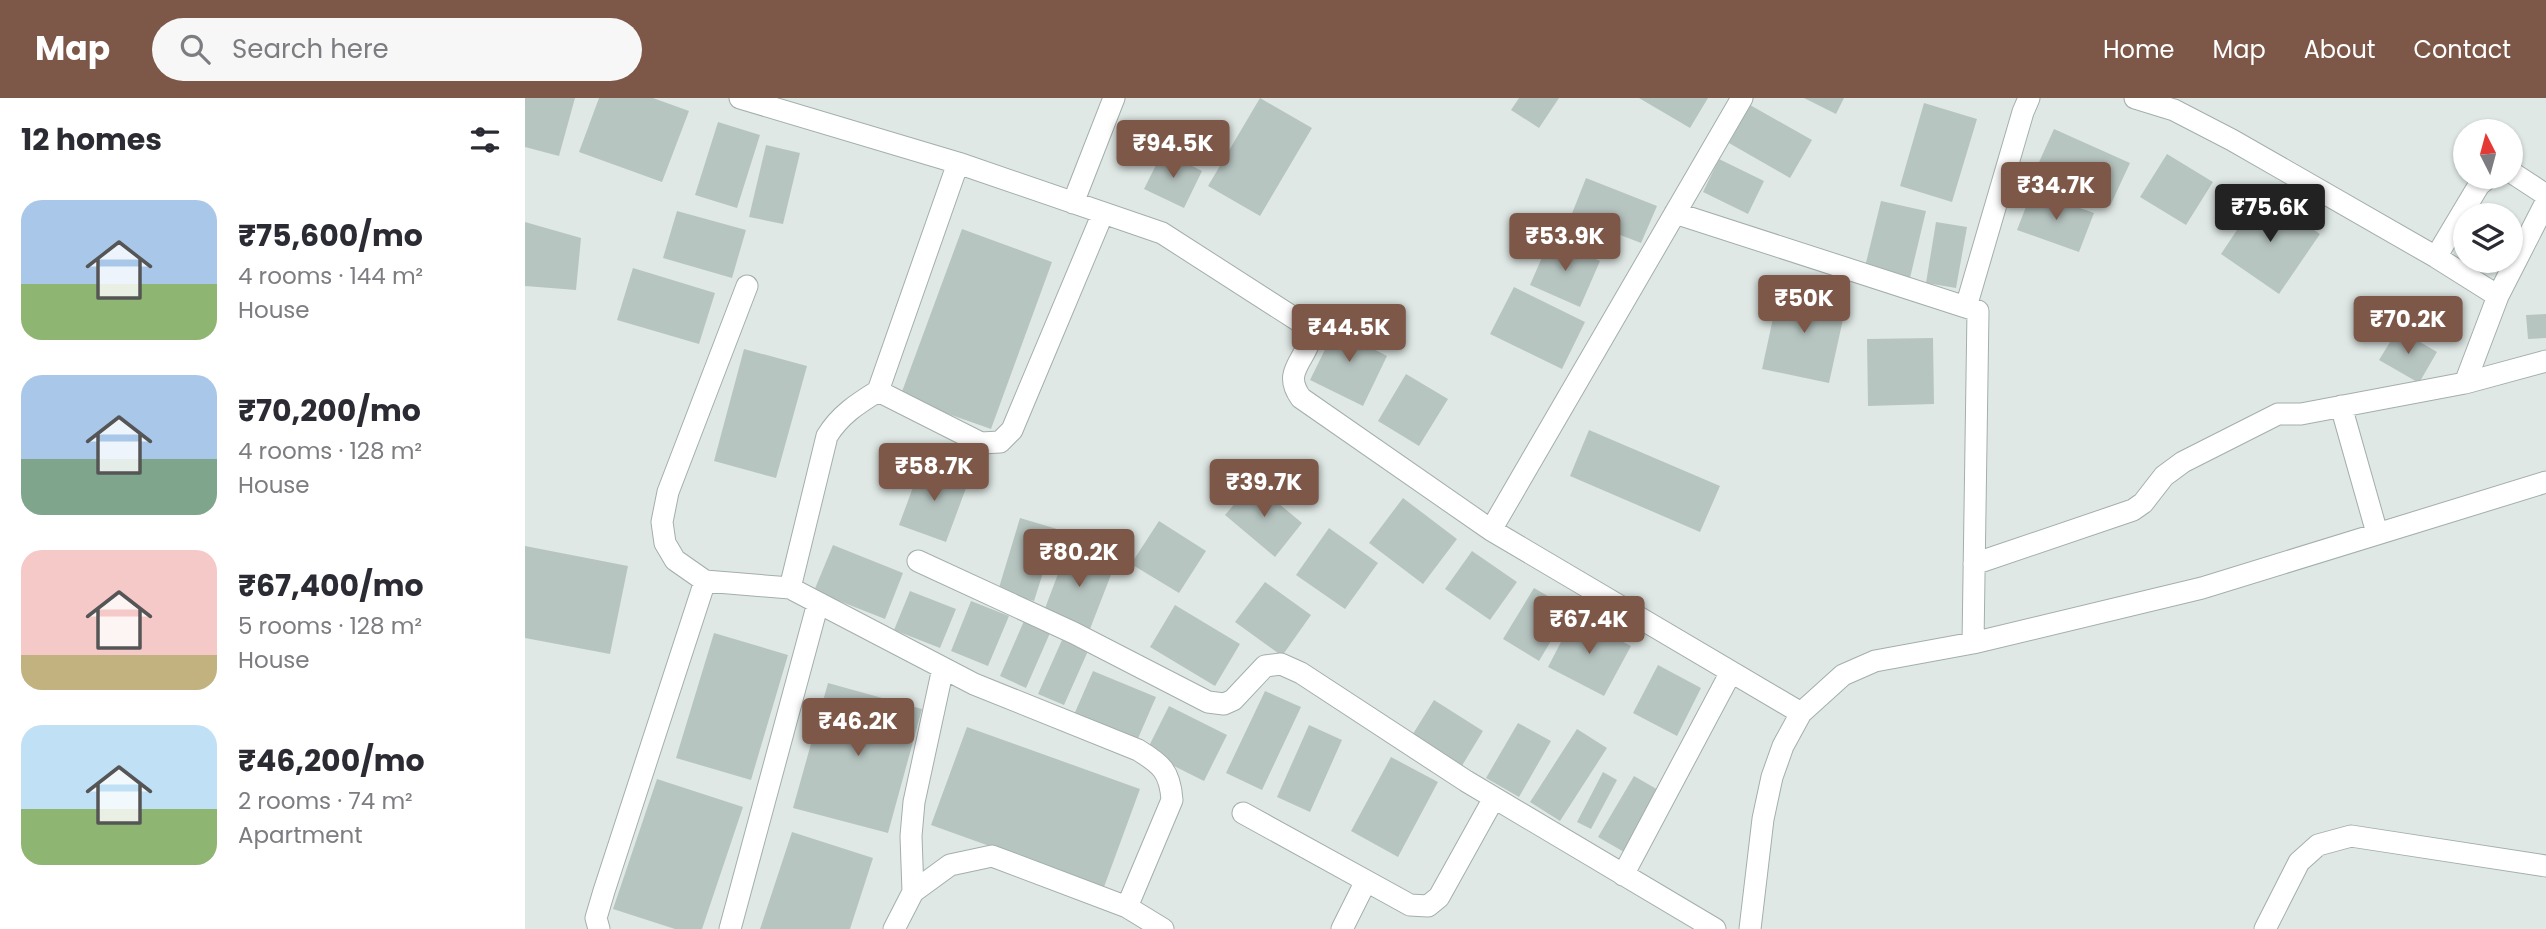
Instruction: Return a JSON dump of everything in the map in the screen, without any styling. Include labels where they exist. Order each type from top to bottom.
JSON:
[{"type":"street","points":[[740,98],[958,163],[1162,233],[1302,323],[1310,340],[1292,378],[1301,398],[1491,530],[1801,713]]},
{"type":"street","points":[[1073,203],[1114,98]]},
{"type":"street","points":[[1491,530],[1742,98]]},
{"type":"street","points":[[1966,307],[2029,98]]},
{"type":"street","points":[[2135,98],[2177,104],[2232,140],[2436,257],[2498,296]]},
{"type":"street","points":[[790,588],[827,436],[835,422],[847,410],[878,391],[958,163]]},
{"type":"street","points":[[2523,180],[2546,195]]},
{"type":"street","points":[[2436,257],[2477,189]]},
{"type":"street","points":[[2465,383],[2498,296],[2546,202]]},
{"type":"street","points":[[878,391],[981,443],[1000,442],[1011,430],[1103,213]]},
{"type":"street","points":[[1675,213],[1978,311],[1973,643]]},
{"type":"street","points":[[747,286],[668,492],[662,522],[665,543],[675,560],[705,581],[790,588],[974,684],[1137,750],[1159,763],[1171,783],[1172,800],[1127,906]]},
{"type":"street","points":[[1974,564],[2133,510],[2143,503],[2164,476],[2183,462],[2278,414],[2301,414],[2465,383],[2546,361]]},
{"type":"street","points":[[2341,406],[2377,533]]},
{"type":"street","points":[[1750,929],[1763,819],[1772,776],[1783,746],[1801,713],[1843,675],[1875,661],[1973,643],[2202,588],[2546,482]]},
{"type":"street","points":[[918,561],[1074,633],[1208,702],[1224,704],[1233,700],[1265,666],[1280,664],[1301,673],[1494,798],[1715,929]]},
{"type":"street","points":[[599,929],[596,918],[604,891],[705,581]]},
{"type":"street","points":[[730,929],[818,603]]},
{"type":"street","points":[[913,892],[911,836],[914,803],[943,668]]},
{"type":"street","points":[[1623,875],[1731,672]]},
{"type":"street","points":[[1243,813],[1410,905],[1428,906],[1439,897],[1494,798]]},
{"type":"street","points":[[2265,929],[2299,862],[2318,845],[2351,836],[2546,866]]},
{"type":"street","points":[[894,929],[913,892],[950,865],[992,856],[1127,906],[1163,929]]},
{"type":"street","points":[[1342,929],[1366,881]]},
{"type":"building","points":[[525,98],[575,98],[559,156],[525,147]]},
{"type":"building","points":[[599,98],[653,98],[689,111],[662,182],[579,152]]},
{"type":"building","points":[[1260,98],[1312,128],[1260,216],[1208,186]]},
{"type":"building","points":[[1519,98],[1559,98],[1539,128],[1511,110]]},
{"type":"building","points":[[1639,98],[1708,98],[1690,128]]},
{"type":"building","points":[[1804,98],[1844,98],[1836,114]]},
{"type":"building","points":[[1924,103],[1977,119],[1952,202],[1900,186]]},
{"type":"building","points":[[1750,105],[1812,140],[1790,178],[1729,143]]},
{"type":"building","points":[[718,122],[760,135],[737,208],[695,195]]},
{"type":"building","points":[[2054,129],[2130,163],[2110,206],[2035,171]]},
{"type":"building","points":[[766,145],[800,153],[783,224],[749,217]]},
{"type":"building","points":[[1163,151],[1202,171],[1184,208],[1144,189]]},
{"type":"building","points":[[2167,154],[2213,182],[2186,225],[2140,197]]},
{"type":"building","points":[[1719,159],[1764,181],[1748,214],[1703,192]]},
{"type":"building","points":[[1586,178],[1657,206],[1641,243],[1571,216]]},
{"type":"building","points":[[2032,191],[2094,213],[2079,252],[2017,230]]},
{"type":"building","points":[[2261,194],[2320,234],[2279,294],[2221,254]]},
{"type":"building","points":[[1881,201],[1926,211],[1909,282],[1864,271]]},
{"type":"building","points":[[677,211],[746,230],[732,278],[663,258]]},
{"type":"building","points":[[525,222],[581,238],[576,290],[525,286]]},
{"type":"building","points":[[1936,222],[1967,227],[1956,288],[1926,283]]},
{"type":"building","points":[[962,229],[1052,262],[991,429],[900,397]]},
{"type":"building","points":[[1550,239],[1600,261],[1580,307],[1530,285]]},
{"type":"building","points":[[633,268],[715,293],[699,344],[617,320]]},
{"type":"building","points":[[1780,286],[1847,301],[1829,383],[1762,369]]},
{"type":"building","points":[[1514,287],[1585,322],[1562,369],[1490,334]]},
{"type":"building","points":[[2546,314],[2546,338],[2528,339],[2526,315]]},
{"type":"building","points":[[1341,317],[1366,329],[1360,342],[1387,356],[1363,406],[1310,380]]},
{"type":"building","points":[[2398,329],[2437,352],[2419,383],[2379,360]]},
{"type":"building","points":[[1933,338],[1934,404],[1868,406],[1867,339]]},
{"type":"building","points":[[744,349],[807,366],[776,478],[714,461]]},
{"type":"building","points":[[1406,374],[1448,399],[1419,446],[1378,421]]},
{"type":"building","points":[[1589,430],[1720,486],[1700,532],[1570,476]]},
{"type":"building","points":[[922,463],[969,480],[946,542],[899,525]]},
{"type":"building","points":[[1253,482],[1302,523],[1275,557],[1225,515]]},
{"type":"building","points":[[1403,498],[1457,539],[1423,584],[1369,543]]},
{"type":"building","points":[[1020,518],[1057,529],[1034,601],[998,591]]},
{"type":"building","points":[[1159,521],[1206,551],[1179,593],[1131,564]]},
{"type":"building","points":[[1329,528],[1378,563],[1345,609],[1296,575]]},
{"type":"building","points":[[833,545],[903,573],[885,619],[814,591]]},
{"type":"building","points":[[525,546],[628,566],[610,654],[525,638]]},
{"type":"building","points":[[1067,550],[1114,567],[1090,629],[1044,611]]},
{"type":"building","points":[[1472,551],[1517,582],[1490,620],[1445,589]]},
{"type":"building","points":[[1265,582],[1311,615],[1282,656],[1235,622]]},
{"type":"building","points":[[1534,588],[1570,609],[1539,661],[1503,639]]},
{"type":"building","points":[[910,591],[956,609],[940,648],[894,630]]},
{"type":"building","points":[[971,601],[1009,616],[988,666],[951,651]]},
{"type":"building","points":[[1175,605],[1240,644],[1215,686],[1150,647]]},
{"type":"building","points":[[1574,617],[1631,646],[1604,696],[1548,667]]},
{"type":"building","points":[[1024,621],[1050,633],[1026,688],[1000,676]]},
{"type":"building","points":[[714,633],[788,655],[751,780],[676,758]]},
{"type":"building","points":[[1062,640],[1088,651],[1064,705],[1038,694]]},
{"type":"building","points":[[1658,665],[1701,688],[1677,736],[1633,713]]},
{"type":"building","points":[[1093,671],[1156,697],[1136,743],[1073,717]]},
{"type":"building","points":[[828,683],[922,709],[888,833],[793,808]]},
{"type":"building","points":[[1265,691],[1301,707],[1262,790],[1226,773]]},
{"type":"building","points":[[1434,700],[1483,731],[1460,769],[1411,737]]},
{"type":"building","points":[[1169,706],[1227,735],[1204,781],[1146,752]]},
{"type":"building","points":[[1518,723],[1551,741],[1519,797],[1486,778]]},
{"type":"building","points":[[1309,725],[1342,740],[1310,812],[1277,797]]},
{"type":"building","points":[[967,727],[1140,789],[1104,887],[931,825]]},
{"type":"building","points":[[1577,729],[1607,748],[1560,821],[1530,802]]},
{"type":"building","points":[[1391,757],[1438,782],[1398,857],[1351,831]]},
{"type":"building","points":[[1603,772],[1617,780],[1591,829],[1577,822]]},
{"type":"building","points":[[1634,776],[1660,791],[1624,852],[1598,837]]},
{"type":"building","points":[[657,779],[743,807],[702,929],[675,929],[613,909]]},
{"type":"building","points":[[792,832],[873,858],[850,929],[760,929]]}]
